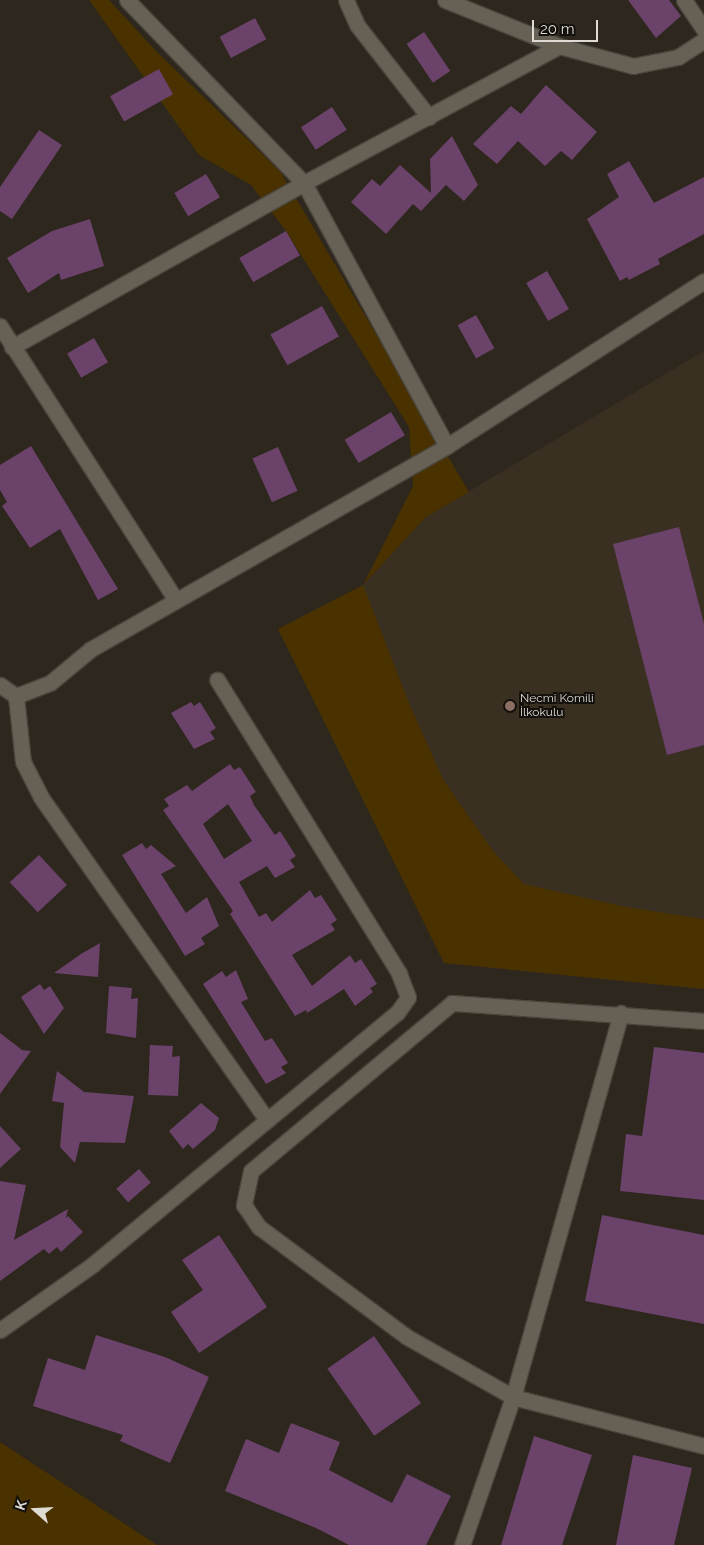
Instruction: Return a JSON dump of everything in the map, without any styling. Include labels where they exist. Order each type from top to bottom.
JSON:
[{"type":"street","points":[[127,0],[304,183],[447,446]]},
{"type":"street","points":[[346,0],[357,25],[429,117]]},
{"type":"street","points":[[445,0],[559,46],[633,66],[678,57],[704,40]]},
{"type":"street","points":[[684,0],[704,30]]},
{"type":"street","points":[[12,347],[304,183],[559,46]]},
{"type":"street","points":[[16,696],[50,683],[91,649],[175,599],[447,446],[704,281]]},
{"type":"street","points":[[0,326],[175,599]]},
{"type":"street","points":[[0,1330],[92,1265],[397,1013],[408,997],[399,973],[216,680]]},
{"type":"street","points":[[0,685],[16,696],[23,762],[41,796],[267,1120]]},
{"type":"street","points":[[704,1021],[622,1013],[452,1003],[251,1171],[244,1206],[259,1227],[407,1337],[513,1397],[704,1446]]},
{"type":"street","points":[[462,1545],[513,1397],[622,1013]]},
{"type":"shaded area","points":[[89,0],[109,0],[157,52],[280,171],[469,492],[426,517],[363,585],[413,486],[409,427],[286,231],[251,185],[199,155]]},
{"type":"shaded area","name":"Necmi Komili İlkokulu","points":[[704,351],[704,989],[444,963],[278,629],[363,585],[426,517]]},
{"type":"shaded area","points":[[363,585],[409,703],[443,779],[493,851],[524,884],[626,907],[704,919],[704,989],[444,963],[278,629]]},
{"type":"shaded area","points":[[0,1442],[157,1545],[0,1545]]},
{"type":"building","points":[[628,0],[669,0],[681,16],[656,38]]},
{"type":"building","points":[[255,18],[266,39],[231,58],[220,37]]},
{"type":"building","points":[[424,32],[450,71],[433,83],[407,44]]},
{"type":"building","points":[[159,69],[173,94],[124,122],[110,96]]},
{"type":"building","points":[[546,85],[597,132],[572,160],[561,151],[545,166],[518,141],[497,164],[473,144],[511,106],[521,114]]},
{"type":"building","points":[[332,107],[347,130],[316,150],[301,127]]},
{"type":"building","points":[[39,130],[62,145],[12,219],[0,211],[0,187]]},
{"type":"building","points":[[452,136],[478,185],[464,201],[446,185],[421,211],[413,204],[386,234],[351,202],[372,179],[380,186],[400,165],[431,193],[430,159]]},
{"type":"building","points":[[629,161],[654,203],[704,177],[704,234],[658,259],[660,264],[629,280],[627,277],[620,281],[587,219],[619,197],[607,174]]},
{"type":"building","points":[[206,174],[220,197],[188,216],[174,193]]},
{"type":"building","points":[[90,219],[104,266],[61,280],[59,273],[28,293],[7,258],[52,231]]},
{"type":"building","points":[[286,231],[300,255],[253,282],[239,258]]},
{"type":"building","points":[[547,271],[569,309],[548,321],[526,283]]},
{"type":"building","points":[[322,306],[339,337],[287,365],[270,335]]},
{"type":"building","points":[[476,315],[494,348],[476,358],[458,325]]},
{"type":"building","points":[[94,338],[108,362],[81,378],[67,354]]},
{"type":"building","points":[[391,412],[405,435],[359,463],[345,440]]},
{"type":"building","points":[[31,446],[118,589],[98,600],[60,529],[30,548],[2,506],[7,502],[0,490],[0,465]]},
{"type":"building","points":[[278,447],[298,491],[272,502],[252,458]]},
{"type":"building","points":[[679,527],[704,624],[704,745],[667,755],[613,544]]},
{"type":"building","points":[[191,702],[194,706],[200,702],[216,728],[210,732],[215,739],[194,749],[171,713]]},
{"type":"building","points":[[230,764],[234,770],[240,767],[256,792],[250,796],[254,805],[275,835],[280,831],[296,856],[290,860],[295,867],[275,878],[267,866],[239,882],[259,917],[266,913],[272,922],[310,890],[315,898],[321,895],[337,920],[331,924],[335,930],[292,955],[312,986],[350,955],[355,963],[361,959],[377,984],[370,988],[373,992],[355,1006],[344,989],[307,1013],[306,1010],[295,1016],[230,914],[233,911],[163,810],[169,806],[164,799],[187,785],[192,791]],"holes":[[[228,804],[252,841],[224,859],[203,824]]]},
{"type":"building","points":[[142,843],[146,849],[151,845],[176,866],[161,874],[186,913],[207,897],[219,926],[201,938],[205,944],[185,956],[122,855]]},
{"type":"building","points":[[39,855],[67,885],[38,912],[10,882]]},
{"type":"building","points":[[100,943],[98,977],[54,973],[81,954]]},
{"type":"building","points":[[236,970],[248,999],[241,1002],[265,1041],[272,1038],[288,1063],[281,1067],[286,1073],[266,1084],[203,984],[222,971],[226,977]]},
{"type":"building","points":[[40,984],[44,990],[50,986],[64,1008],[44,1034],[21,997]]},
{"type":"building","points":[[109,986],[132,988],[131,999],[138,998],[136,1038],[106,1033]]},
{"type":"building","points":[[0,1033],[22,1050],[31,1051],[0,1094]]},
{"type":"building","points":[[150,1045],[173,1046],[172,1057],[180,1056],[178,1096],[148,1095]]},
{"type":"building","points":[[654,1047],[704,1053],[704,1200],[620,1191],[626,1134],[642,1136]]},
{"type":"building","points":[[57,1071],[84,1092],[134,1096],[125,1143],[80,1142],[75,1163],[60,1147],[64,1103],[52,1101]]},
{"type":"building","points":[[201,1103],[219,1118],[215,1130],[193,1149],[188,1144],[183,1149],[169,1131]]},
{"type":"building","points":[[0,1126],[21,1149],[0,1168]]},
{"type":"building","points":[[139,1169],[151,1183],[128,1202],[116,1189]]},
{"type":"building","points":[[0,1181],[26,1185],[14,1240],[68,1209],[66,1218],[68,1216],[83,1232],[61,1252],[57,1247],[49,1254],[44,1249],[0,1281]]},
{"type":"building","points":[[602,1215],[704,1235],[704,1324],[585,1301]]},
{"type":"building","points":[[219,1235],[267,1307],[199,1353],[171,1312],[203,1290],[182,1260]]},
{"type":"building","points":[[96,1335],[165,1357],[209,1377],[170,1463],[120,1441],[123,1435],[33,1406],[48,1358],[85,1370]]},
{"type":"building","points":[[374,1336],[421,1403],[374,1436],[327,1369]]},
{"type":"building","points":[[291,1423],[340,1442],[329,1470],[392,1503],[407,1474],[451,1496],[426,1545],[349,1545],[316,1528],[225,1491],[246,1439],[279,1453]]},
{"type":"building","points":[[534,1436],[592,1455],[562,1545],[501,1545]]},
{"type":"building","points":[[633,1455],[692,1468],[674,1545],[616,1545]]},
{"type":"place","name":"Necmi Komili İlkokulu","points":[[510,706]]}]
